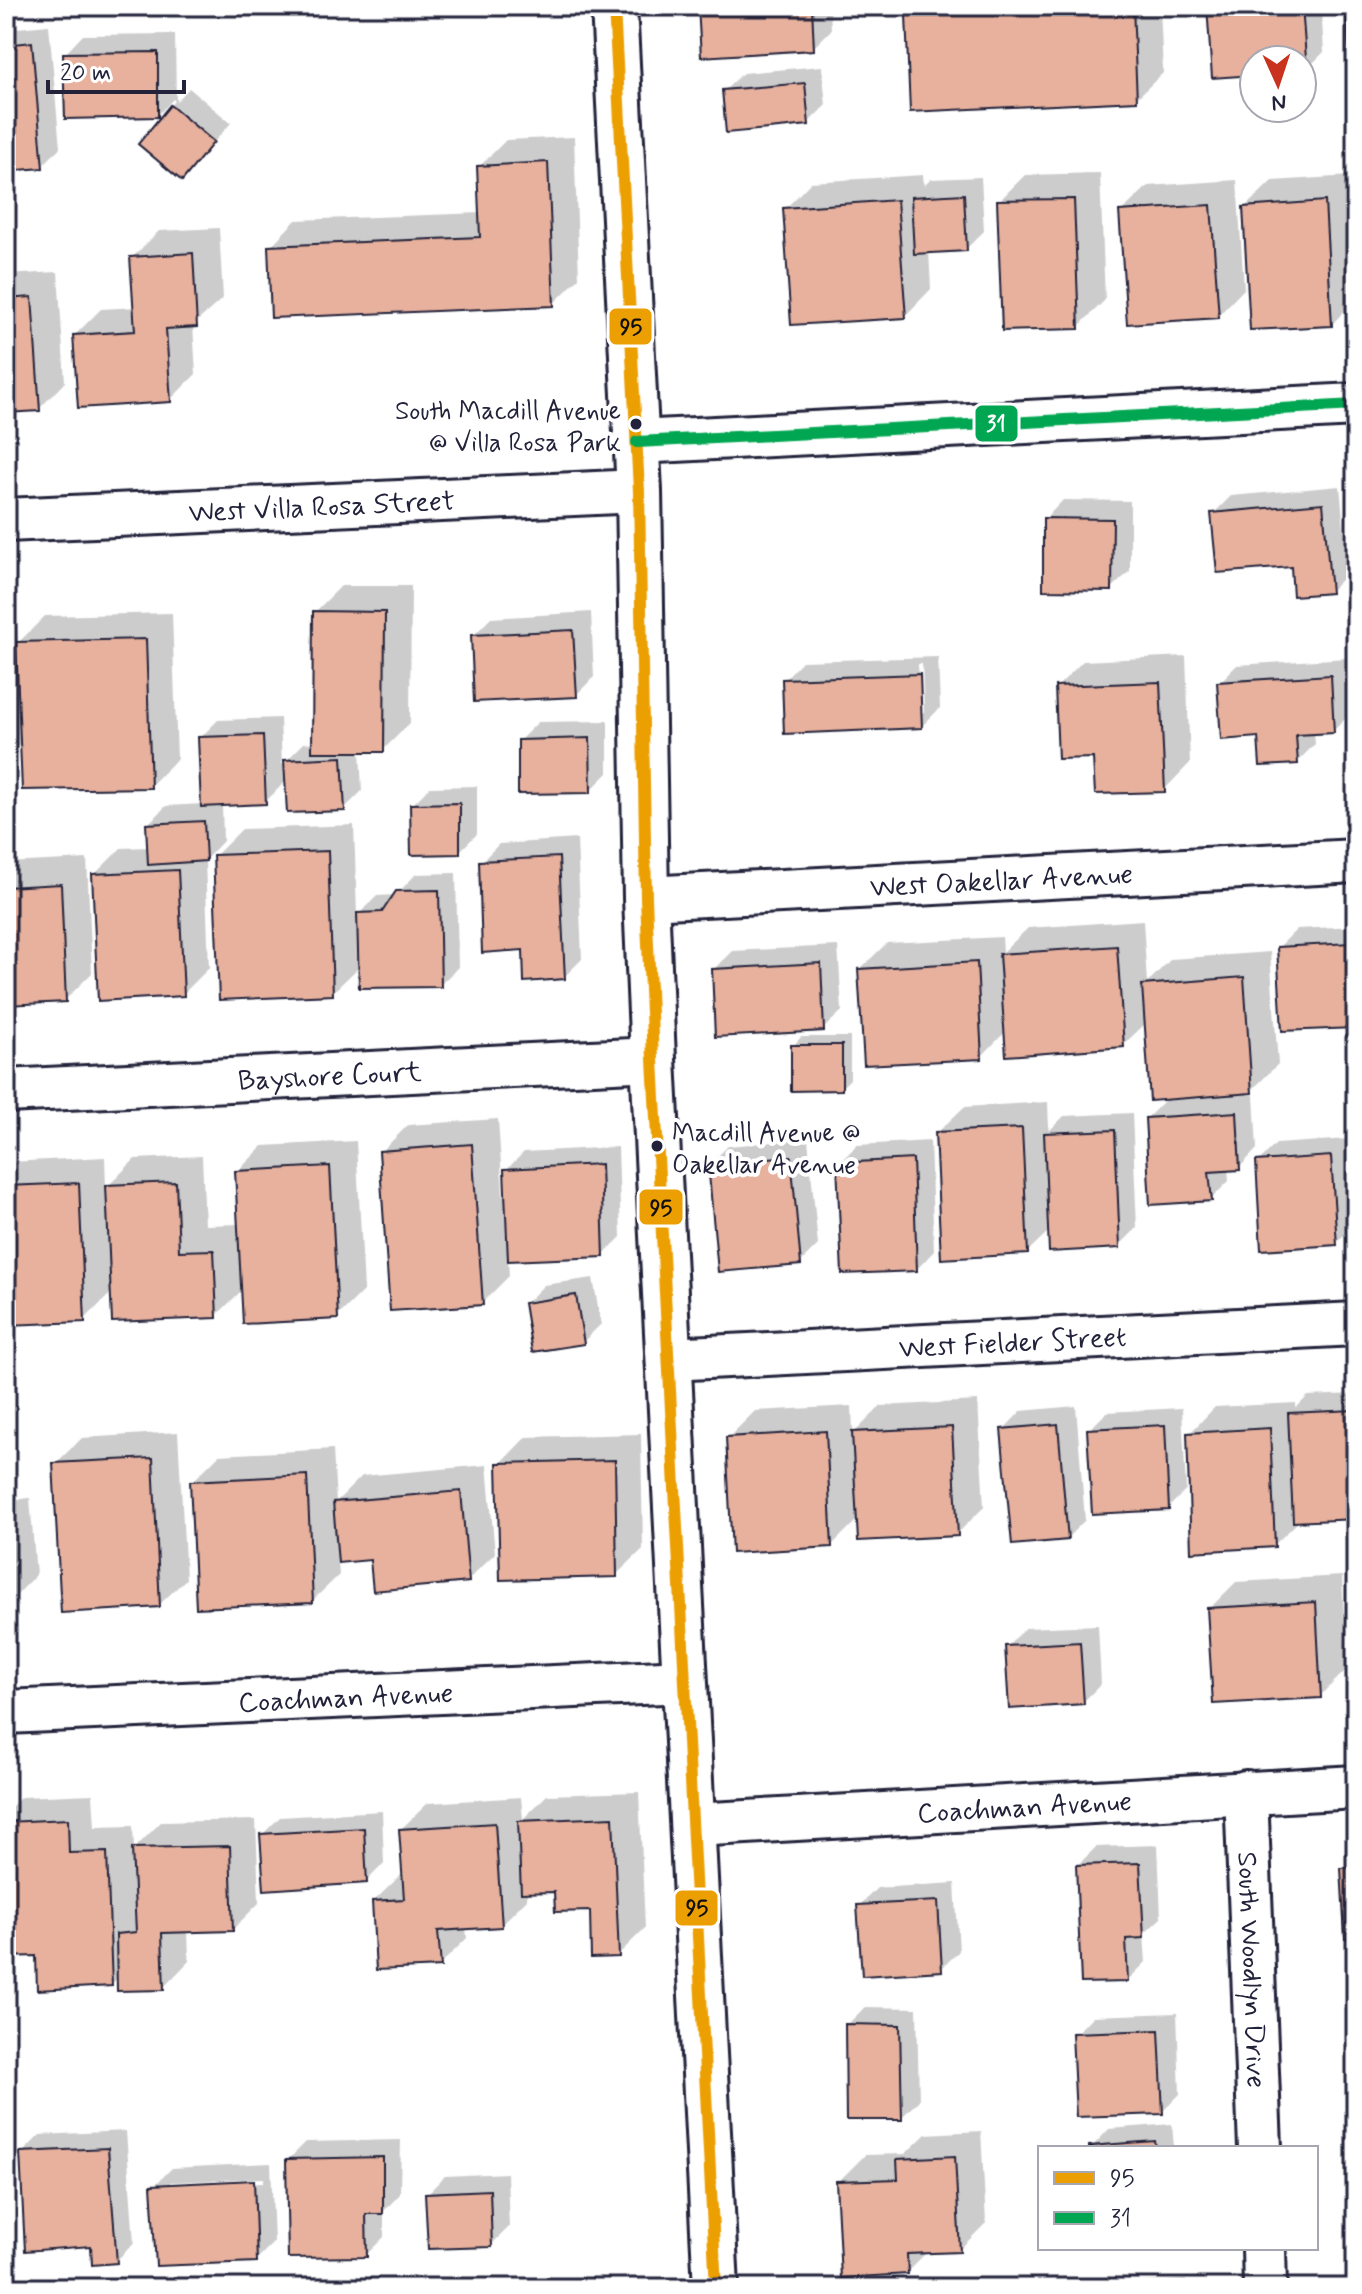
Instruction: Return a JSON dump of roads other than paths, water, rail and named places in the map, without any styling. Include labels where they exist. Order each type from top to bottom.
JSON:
[{"type":"street","points":[[614,6],[639,491],[646,898],[653,1059],[716,2288]]},
{"type":"street","points":[[637,442],[1356,405]]},
{"type":"street","name":"West Villa Rosa Street","points":[[6,520],[639,491]]},
{"type":"street","name":"West Oakellar Avenue","points":[[646,898],[1356,861]]},
{"type":"street","name":"Bayshore Court","points":[[6,1091],[653,1059]]},
{"type":"street","name":"West Fielder Street","points":[[669,1359],[1356,1324]]},
{"type":"street","name":"Coachman Avenue","points":[[6,1712],[685,1681]]},
{"type":"street","name":"Coachman Avenue","points":[[693,1825],[1356,1787]]},
{"type":"street","name":"South Woodlyn Drive","points":[[1246,1792],[1260,2146]]},
{"type":"street","points":[[1264,2250],[1265,2288]]},
{"type":"place","name":"South Macdill Avenue @ Villa Rosa Park","points":[[636,424]]},
{"type":"place","name":"Macdill Avenue @ Oakellar Avenue","points":[[657,1146]]}]
